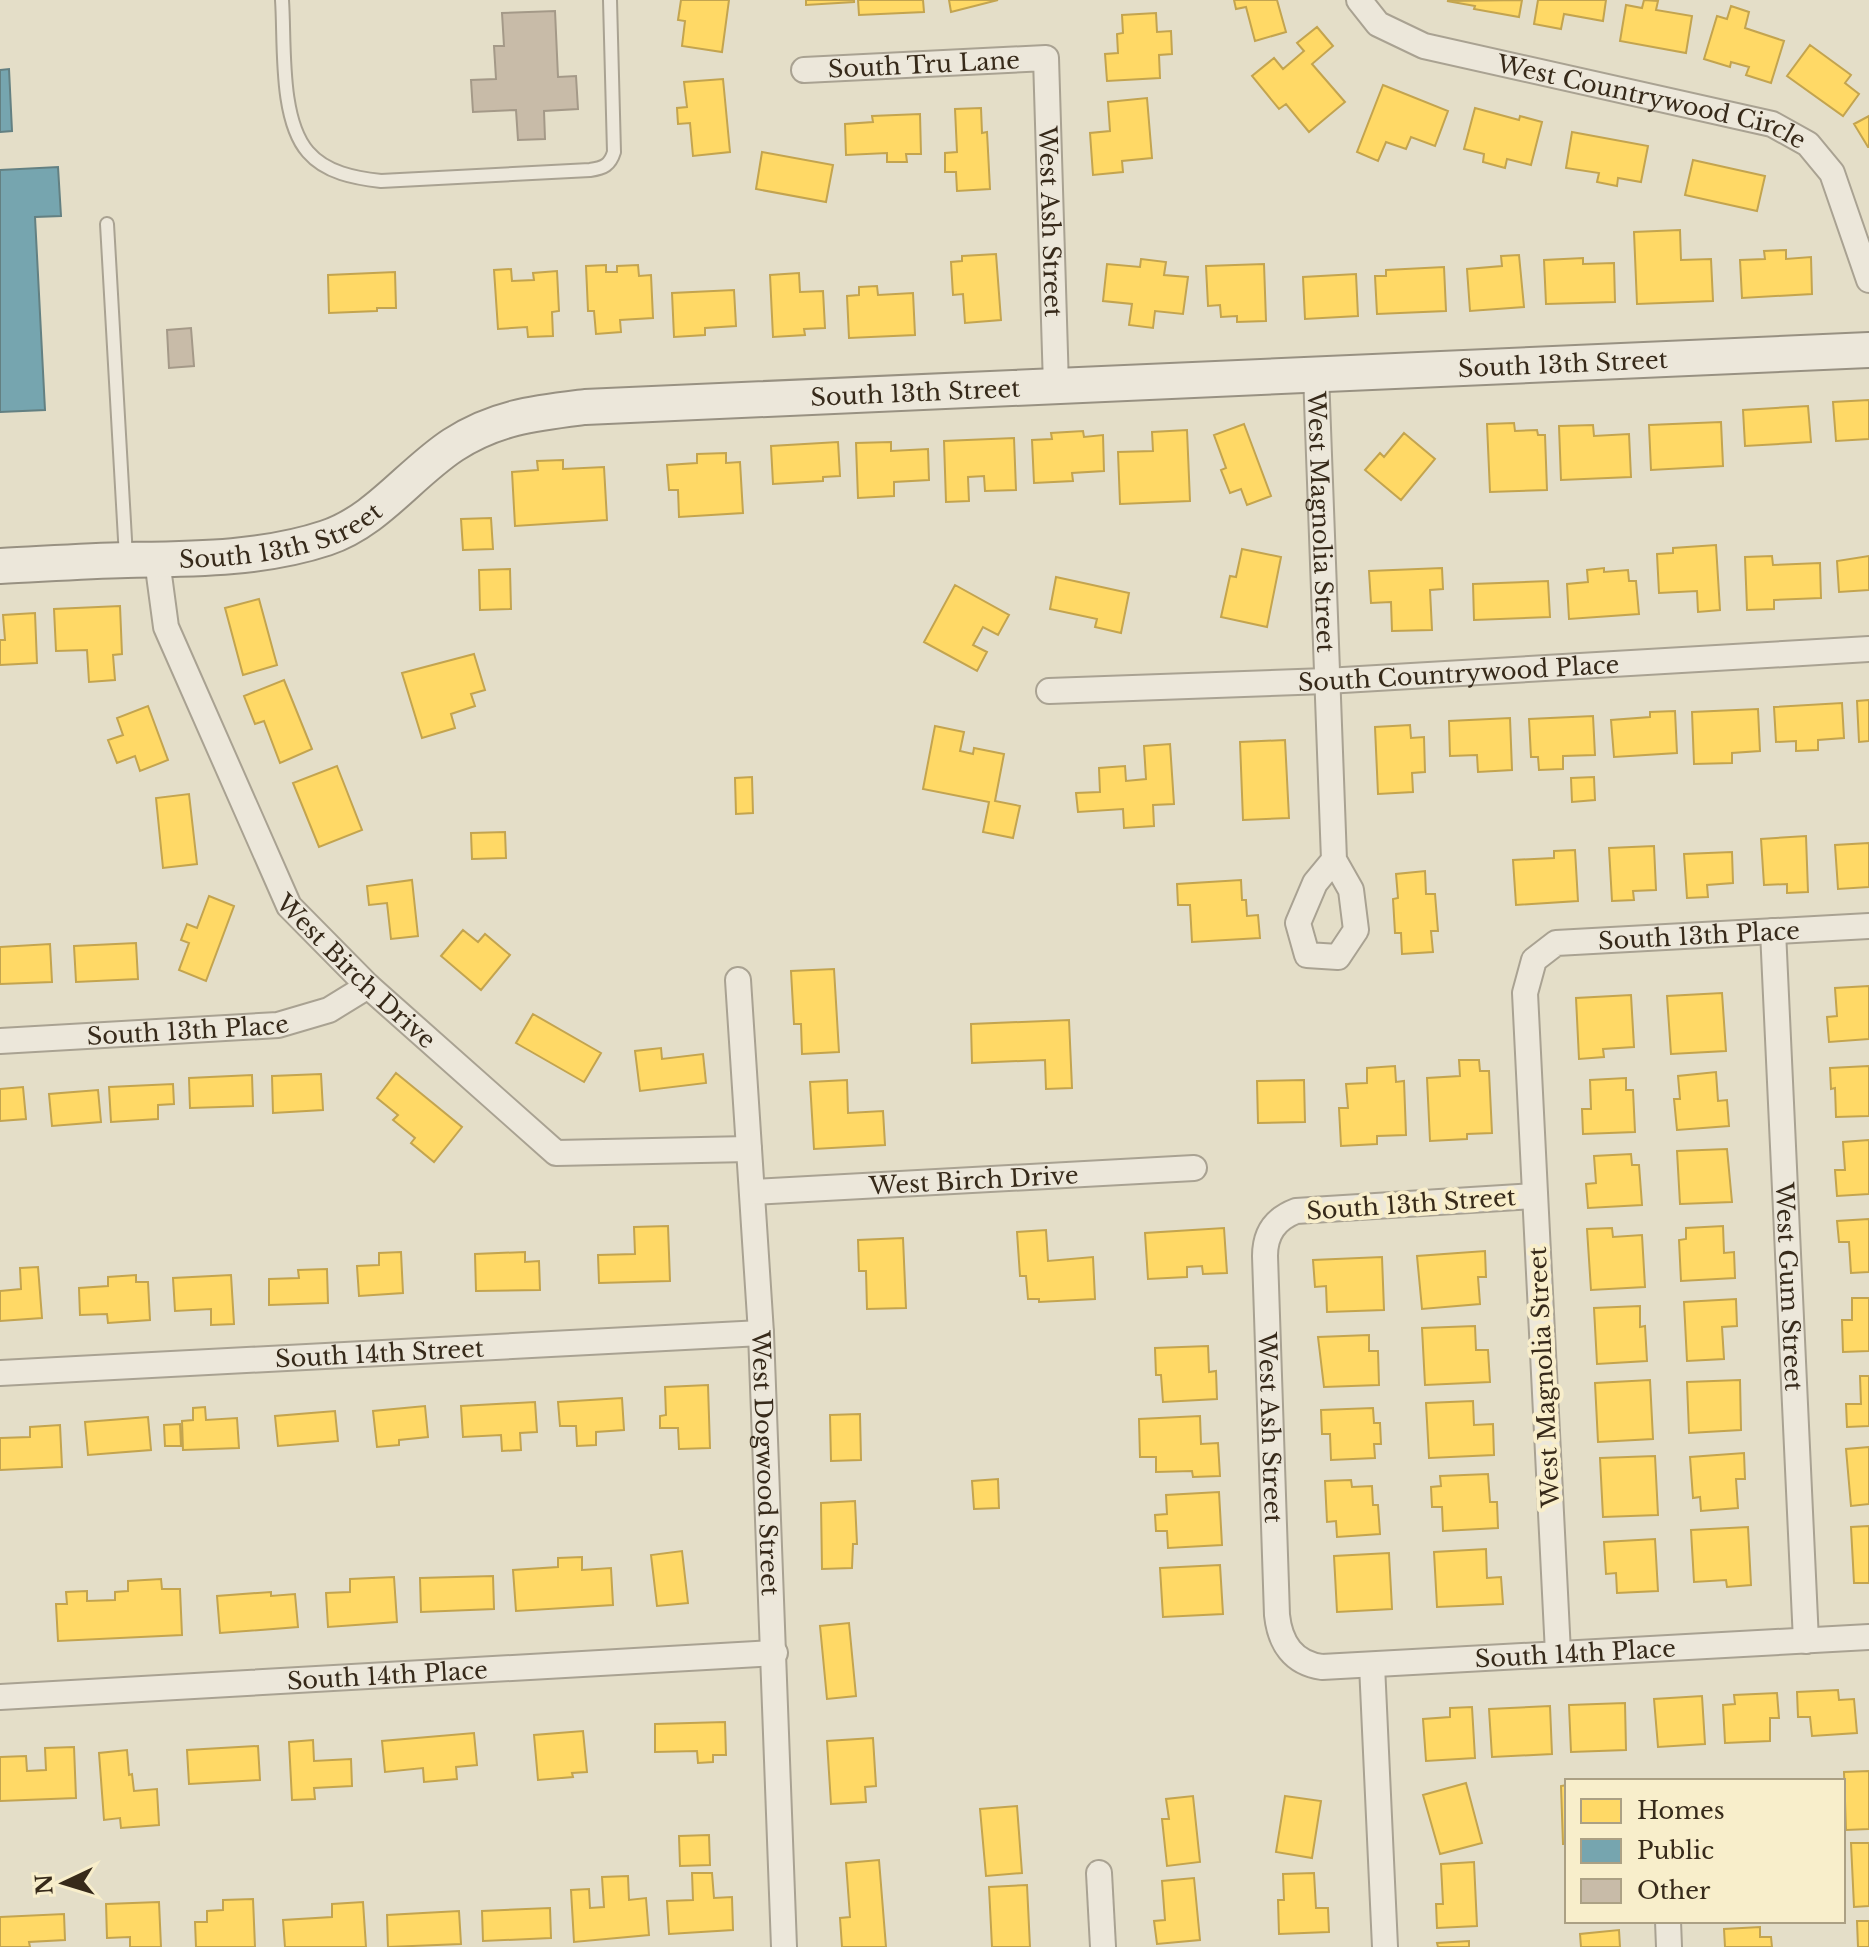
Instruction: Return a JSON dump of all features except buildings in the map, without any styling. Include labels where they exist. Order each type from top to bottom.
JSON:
[{"type":"street","name":"West Countrywood Circle","points":[[1359,0],[1378,24],[1424,46],[1772,124],[1808,144],[1832,173],[1869,280]]},
{"type":"street","name":"South Tru Lane","points":[[804,70],[1046,58]]},
{"type":"street","name":"West Ash Street","points":[[1046,58],[1056,386]]},
{"type":"street","name":"South 13th Street","points":[[0,566],[272,552],[328,537],[369,515],[451,447],[489,425],[531,413],[585,407],[1869,350]]},
{"type":"street","name":"West Magnolia Street","points":[[1316,374],[1334,860]]},
{"type":"street","name":"West Birch Drive","points":[[141,560],[166,627],[289,906],[368,986],[556,1153],[749,1149]]},
{"type":"street","name":"South Countrywood Place","points":[[1049,691],[1326,681],[1869,649]]},
{"type":"street","name":"South 13th Place","points":[[1534,960],[1556,943],[1869,926]]},
{"type":"street","name":"West Gum Street","points":[[1773,931],[1806,1641]]},
{"type":"street","name":"West Magnolia Street","points":[[1534,960],[1525,993],[1558,1653]]},
{"type":"street","name":"West Dogwood Street","points":[[738,980],[761,1333],[784,1947]]},
{"type":"street","name":"South 13th Place","points":[[0,1041],[278,1025],[329,1010],[368,986]]},
{"type":"street","name":"West Birch Drive","points":[[752,1192],[1194,1168]]},
{"type":"street","name":"South 13th Street","points":[[1287,1215],[1296,1211],[1535,1196]]},
{"type":"street","name":"West Ash Street","points":[[1286,1647],[1278,1630],[1277,1615],[1265,1248],[1270,1231],[1287,1215]]},
{"type":"street","name":"South 14th Street","points":[[0,1373],[761,1333]]},
{"type":"street","name":"South 14th Place","points":[[1286,1647],[1309,1665],[1372,1665],[1869,1637]]},
{"type":"street","name":"South 14th Place","points":[[0,1697],[775,1653]]},
{"type":"street","points":[[1372,1665],[1385,1947]]},
{"type":"street","points":[[1099,1873],[1103,1947]]},
{"type":"street","points":[[1668,1923],[1669,1947]]},
{"type":"lane","points":[[282,0],[288,102],[296,132],[307,151],[323,164],[350,177],[381,181],[590,170],[611,163],[614,152],[610,0]]},
{"type":"lane","points":[[107,224],[141,560]]}]
